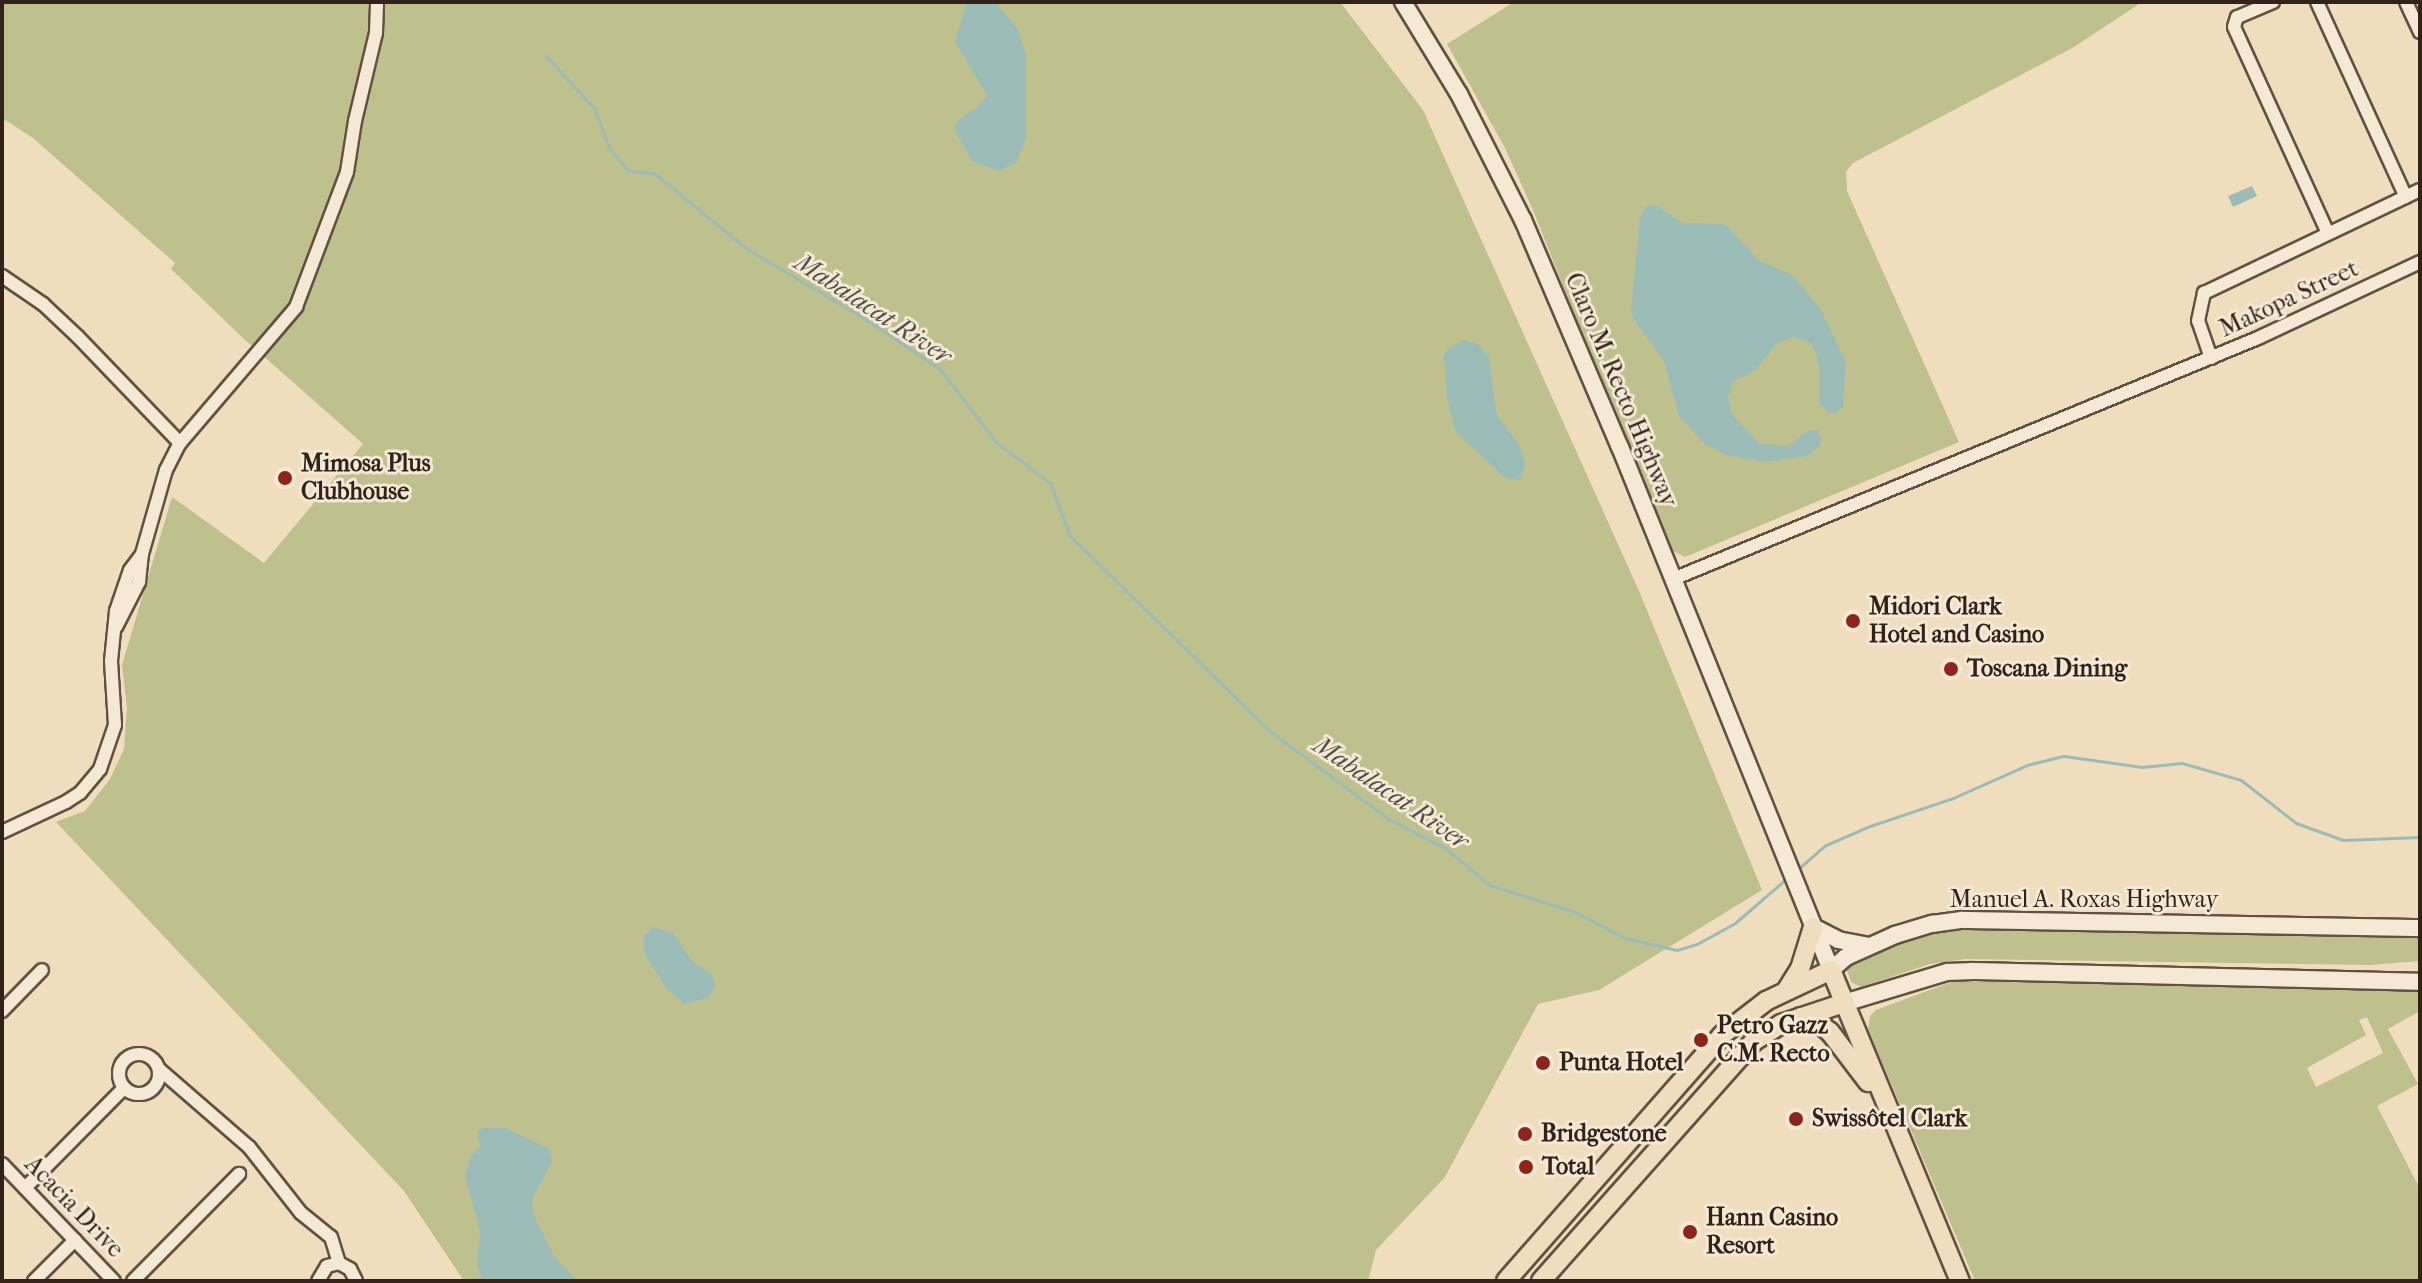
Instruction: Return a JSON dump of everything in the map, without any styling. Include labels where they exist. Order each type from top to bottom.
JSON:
[{"type":"main road","name":"Claro M. Recto Highway","points":[[1403,2],[1459,94],[1523,220],[1673,579],[1813,927]]},
{"type":"main road","name":"Manuel A. Roxas Highway","points":[[1506,1281],[1722,1035],[1766,1001],[1831,970],[1846,957],[1870,946],[1932,924],[1962,920],[2420,928]]},
{"type":"main road","points":[[1813,927],[1838,940],[1870,946]]},
{"type":"main road","points":[[1813,927],[1960,1281]]},
{"type":"main road","points":[[1786,992],[1800,969],[1813,927]]},
{"type":"main road","points":[[1541,1281],[1754,1041],[1781,1024],[1801,1017],[1947,972],[2420,982]]},
{"type":"main road","points":[[1801,1017],[1817,1022],[1836,1038],[1885,1105]]},
{"type":"street","points":[[2,832],[80,793],[100,769],[115,725],[111,661],[121,589],[142,554],[166,470],[180,443],[296,307],[347,172],[355,121],[376,33],[377,2]]},
{"type":"street","points":[[2273,2],[2237,17],[2234,27],[2328,233]]},
{"type":"street","points":[[2317,2],[2406,197]]},
{"type":"street","points":[[2406,2],[2420,32]]},
{"type":"street","points":[[2211,358],[2198,321],[2204,293],[2420,190]]},
{"type":"street","name":"Makopa Street","points":[[1673,579],[2211,358],[2420,262]]},
{"type":"street","points":[[2,276],[43,304],[180,443]]},
{"type":"street","points":[[2,1011],[42,970]]},
{"type":"street","points":[[159,1069],[158,1082],[149,1092],[136,1094],[124,1088],[119,1069],[126,1058],[145,1055],[249,1147],[301,1213],[331,1237],[339,1263],[350,1269],[356,1281]]},
{"type":"street","points":[[25,1188],[124,1088]]},
{"type":"street","name":"Acacia Drive","points":[[2,1164],[114,1281]]},
{"type":"street","points":[[133,1281],[239,1174]]},
{"type":"street","points":[[34,1281],[75,1240]]},
{"type":"street","points":[[318,1281],[322,1270],[339,1263]]},
{"type":"green space","points":[[2,2],[1340,2],[1423,110],[1639,591],[1762,890],[1599,990],[1538,1004],[1445,1177],[1376,1250],[1368,1281],[464,1281],[404,1191],[56,822],[85,811],[110,779],[124,749],[127,708],[122,665],[172,497],[264,563],[363,444],[244,339],[171,269],[175,263],[33,138],[2,118]]},
{"type":"green space","points":[[1514,2],[2142,2],[2074,47],[1853,163],[1846,172],[1847,191],[1959,442],[1685,557],[1671,550],[1663,539],[1533,210],[1505,148],[1447,44]]},
{"type":"green space","points":[[1952,926],[2420,933],[2420,961],[2371,965],[1965,959],[1930,964],[1861,987],[1851,982],[1847,971],[1851,963],[1901,940]]},
{"type":"green space","points":[[1954,981],[2420,990],[2420,1011],[2388,1029],[2418,1084],[2377,1106],[2420,1189],[2420,1281],[1975,1281],[1868,1029],[1870,1016],[1876,1010]],"holes":[[[2367,1017],[2383,1053],[2316,1087],[2307,1068],[2366,1035],[2359,1020]]]},
{"type":"water","points":[[967,2],[995,2],[1018,29],[1026,55],[1026,138],[1016,163],[998,171],[972,161],[955,131],[956,122],[982,103],[987,95],[955,42]]},
{"type":"water","points":[[2252,186],[2257,196],[2233,207],[2228,196]]},
{"type":"water","points":[[1656,205],[1682,223],[1722,224],[1729,228],[1758,260],[1792,275],[1820,308],[1846,362],[1843,407],[1836,413],[1829,413],[1819,403],[1819,365],[1815,351],[1809,342],[1794,337],[1777,343],[1755,371],[1734,381],[1728,396],[1731,413],[1759,443],[1788,446],[1809,430],[1819,431],[1821,444],[1807,456],[1764,462],[1726,455],[1706,445],[1679,416],[1664,361],[1633,318],[1631,309],[1640,218],[1647,206]]},
{"type":"water","points":[[1463,340],[1478,344],[1489,357],[1496,413],[1518,443],[1526,464],[1520,480],[1505,478],[1456,432],[1447,399],[1444,356],[1449,348]]},
{"type":"water","points":[[653,927],[673,933],[692,961],[713,975],[715,988],[707,998],[684,1004],[666,988],[644,953],[644,936]]},
{"type":"water","points":[[505,1128],[550,1149],[552,1162],[532,1199],[533,1214],[554,1256],[578,1281],[483,1281],[477,1266],[480,1231],[465,1176],[471,1156],[480,1146],[477,1131]]},
{"type":"waterway","name":"Mabalacat River","points":[[546,56],[594,108],[609,148],[629,171],[654,173],[747,249],[867,320],[940,369],[996,442],[1050,483],[1070,536],[1271,732],[1390,820],[1445,848],[1490,885],[1575,912],[1625,938],[1677,950],[1697,944],[1735,923],[1786,879]]},
{"type":"waterway","name":"Mabalacat River","points":[[1798,869],[1826,845],[1870,826],[1953,798],[2027,765],[2064,756],[2142,767],[2182,763],[2241,780],[2296,823],[2343,840],[2420,837]]},
{"type":"place","name":"Mimosa Plus Clubhouse","points":[[285,478]]},
{"type":"place","name":"Midori Clark Hotel and Casino","points":[[1853,621]]},
{"type":"place","name":"Toscana Dining","points":[[1951,669]]},
{"type":"place","name":"Petro Gazz C.M. Recto","points":[[1701,1040]]},
{"type":"place","name":"Punta Hotel","points":[[1543,1063]]},
{"type":"place","name":"Swissôtel Clark","points":[[1796,1119]]},
{"type":"place","name":"Bridgestone","points":[[1525,1134]]},
{"type":"place","name":"Total","points":[[1526,1167]]},
{"type":"place","name":"Hann Casino Resort","points":[[1690,1232]]}]
